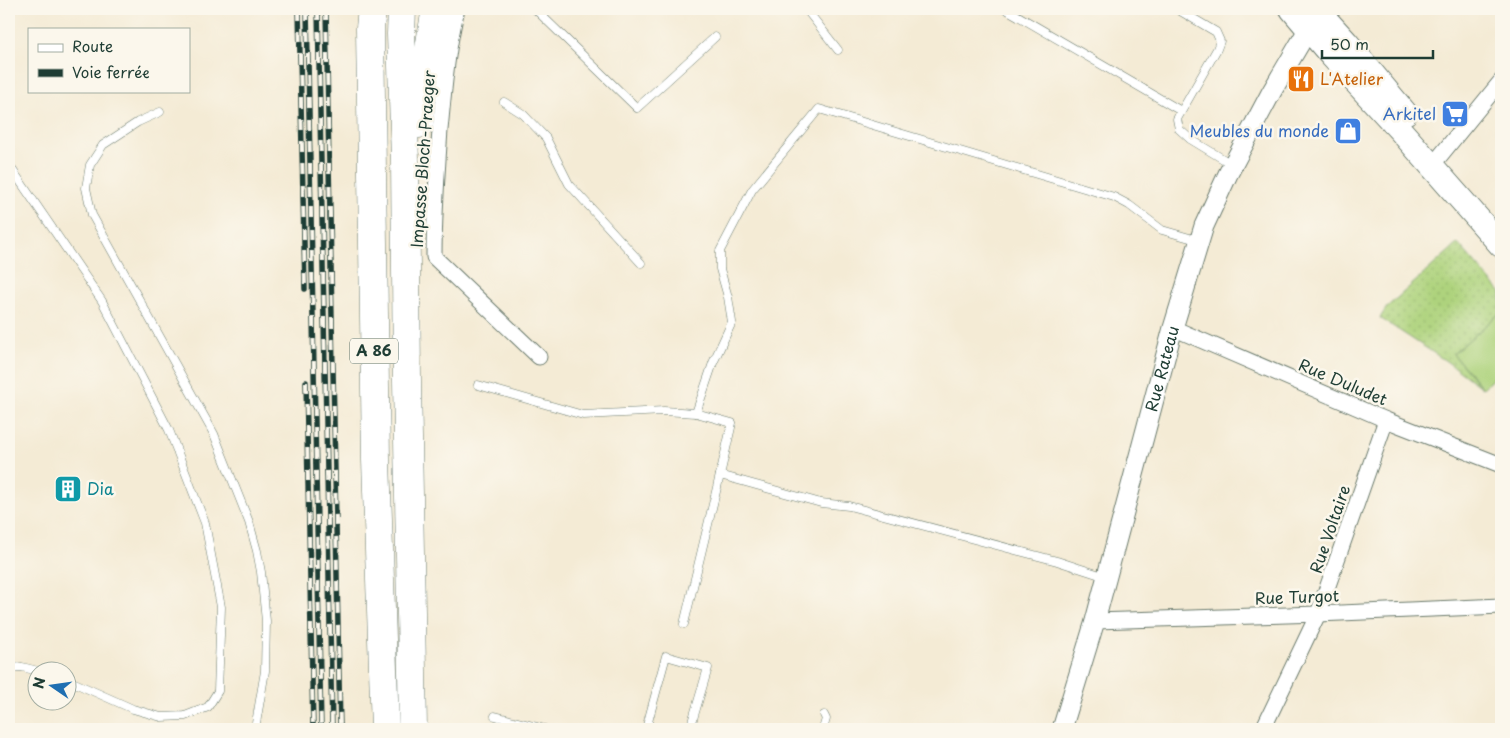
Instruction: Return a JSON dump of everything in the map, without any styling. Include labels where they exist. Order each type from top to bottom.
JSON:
[{"type":"highway","name":"A 86","points":[[402,9],[413,729]]},
{"type":"highway","points":[[405,160],[417,152],[422,88],[436,9]]},
{"type":"highway","name":"A 86","points":[[366,15],[376,460],[385,729]]},
{"type":"highway","points":[[370,729],[369,697],[382,674]]},
{"type":"main road","points":[[1292,9],[1313,15],[1346,42],[1440,156],[1501,223]]},
{"type":"main road","points":[[1313,15],[1331,55],[1501,245]]},
{"type":"street","name":"Impasse Bloch-Praeger","points":[[456,9],[444,78],[434,206],[434,257],[539,357]]},
{"type":"street","name":"Rue Rateau","points":[[1062,729],[1095,621],[1173,328],[1204,226],[1233,165],[1313,15]]},
{"type":"street","points":[[1440,156],[1501,81]]},
{"type":"street","name":"Rue Duludet","points":[[1173,328],[1386,420],[1501,465]]},
{"type":"street","name":"Rue Voltaire","points":[[1263,729],[1318,614],[1386,420]]},
{"type":"street","name":"Rue Turgot","points":[[1095,621],[1501,606]]},
{"type":"lane","points":[[535,9],[636,108],[715,37]]},
{"type":"lane","points":[[806,9],[838,50]]},
{"type":"lane","points":[[1006,9],[1181,111]]},
{"type":"lane","points":[[1177,9],[1216,32],[1220,41],[1177,119],[1179,128],[1190,138],[1233,165]]},
{"type":"lane","points":[[504,102],[523,114],[546,138],[569,184],[641,263]]},
{"type":"lane","points":[[696,413],[713,363],[732,322],[728,297],[720,269],[720,250],[752,190],[819,110],[1114,197],[1129,205],[1162,230],[1200,240]]},
{"type":"lane","points":[[160,112],[138,122],[103,145],[90,165],[86,188],[92,215],[214,434],[249,522],[261,572],[266,620],[265,671],[255,729]]},
{"type":"lane","points":[[9,165],[102,301],[169,430],[205,523],[221,608],[218,691],[208,707],[185,716],[161,717],[133,709],[78,684]]},
{"type":"lane","points":[[478,385],[583,415],[664,411],[696,413],[732,423],[684,624]]},
{"type":"lane","points":[[720,475],[821,503],[849,506],[1057,561],[1106,577]]},
{"type":"lane","points":[[646,729],[666,656],[708,668],[690,729]]},
{"type":"lane","points":[[9,668],[28,668]]},
{"type":"lane","points":[[823,729],[826,719],[824,715]]},
{"type":"lane","points":[[495,716],[545,729]]},
{"type":"green space","points":[[1458,243],[1501,293],[1501,312],[1453,354],[1482,388],[1446,361],[1380,318],[1387,307]]},
{"type":"green space","points":[[1501,312],[1501,371],[1483,388],[1453,354]]},
{"type":"railway","points":[[299,9],[305,289]]},
{"type":"railway","points":[[307,9],[321,729]]},
{"type":"railway","points":[[318,9],[332,729]]},
{"type":"railway","points":[[326,9],[340,729]]},
{"type":"railway","points":[[306,382],[313,729]]},
{"type":"place","name":"L'Atelier","points":[[1301,79]]},
{"type":"place","name":"Arkitel","points":[[1455,114]]},
{"type":"place","name":"Meubles du monde","points":[[1348,131]]},
{"type":"place","name":"Dia","points":[[68,489]]}]
